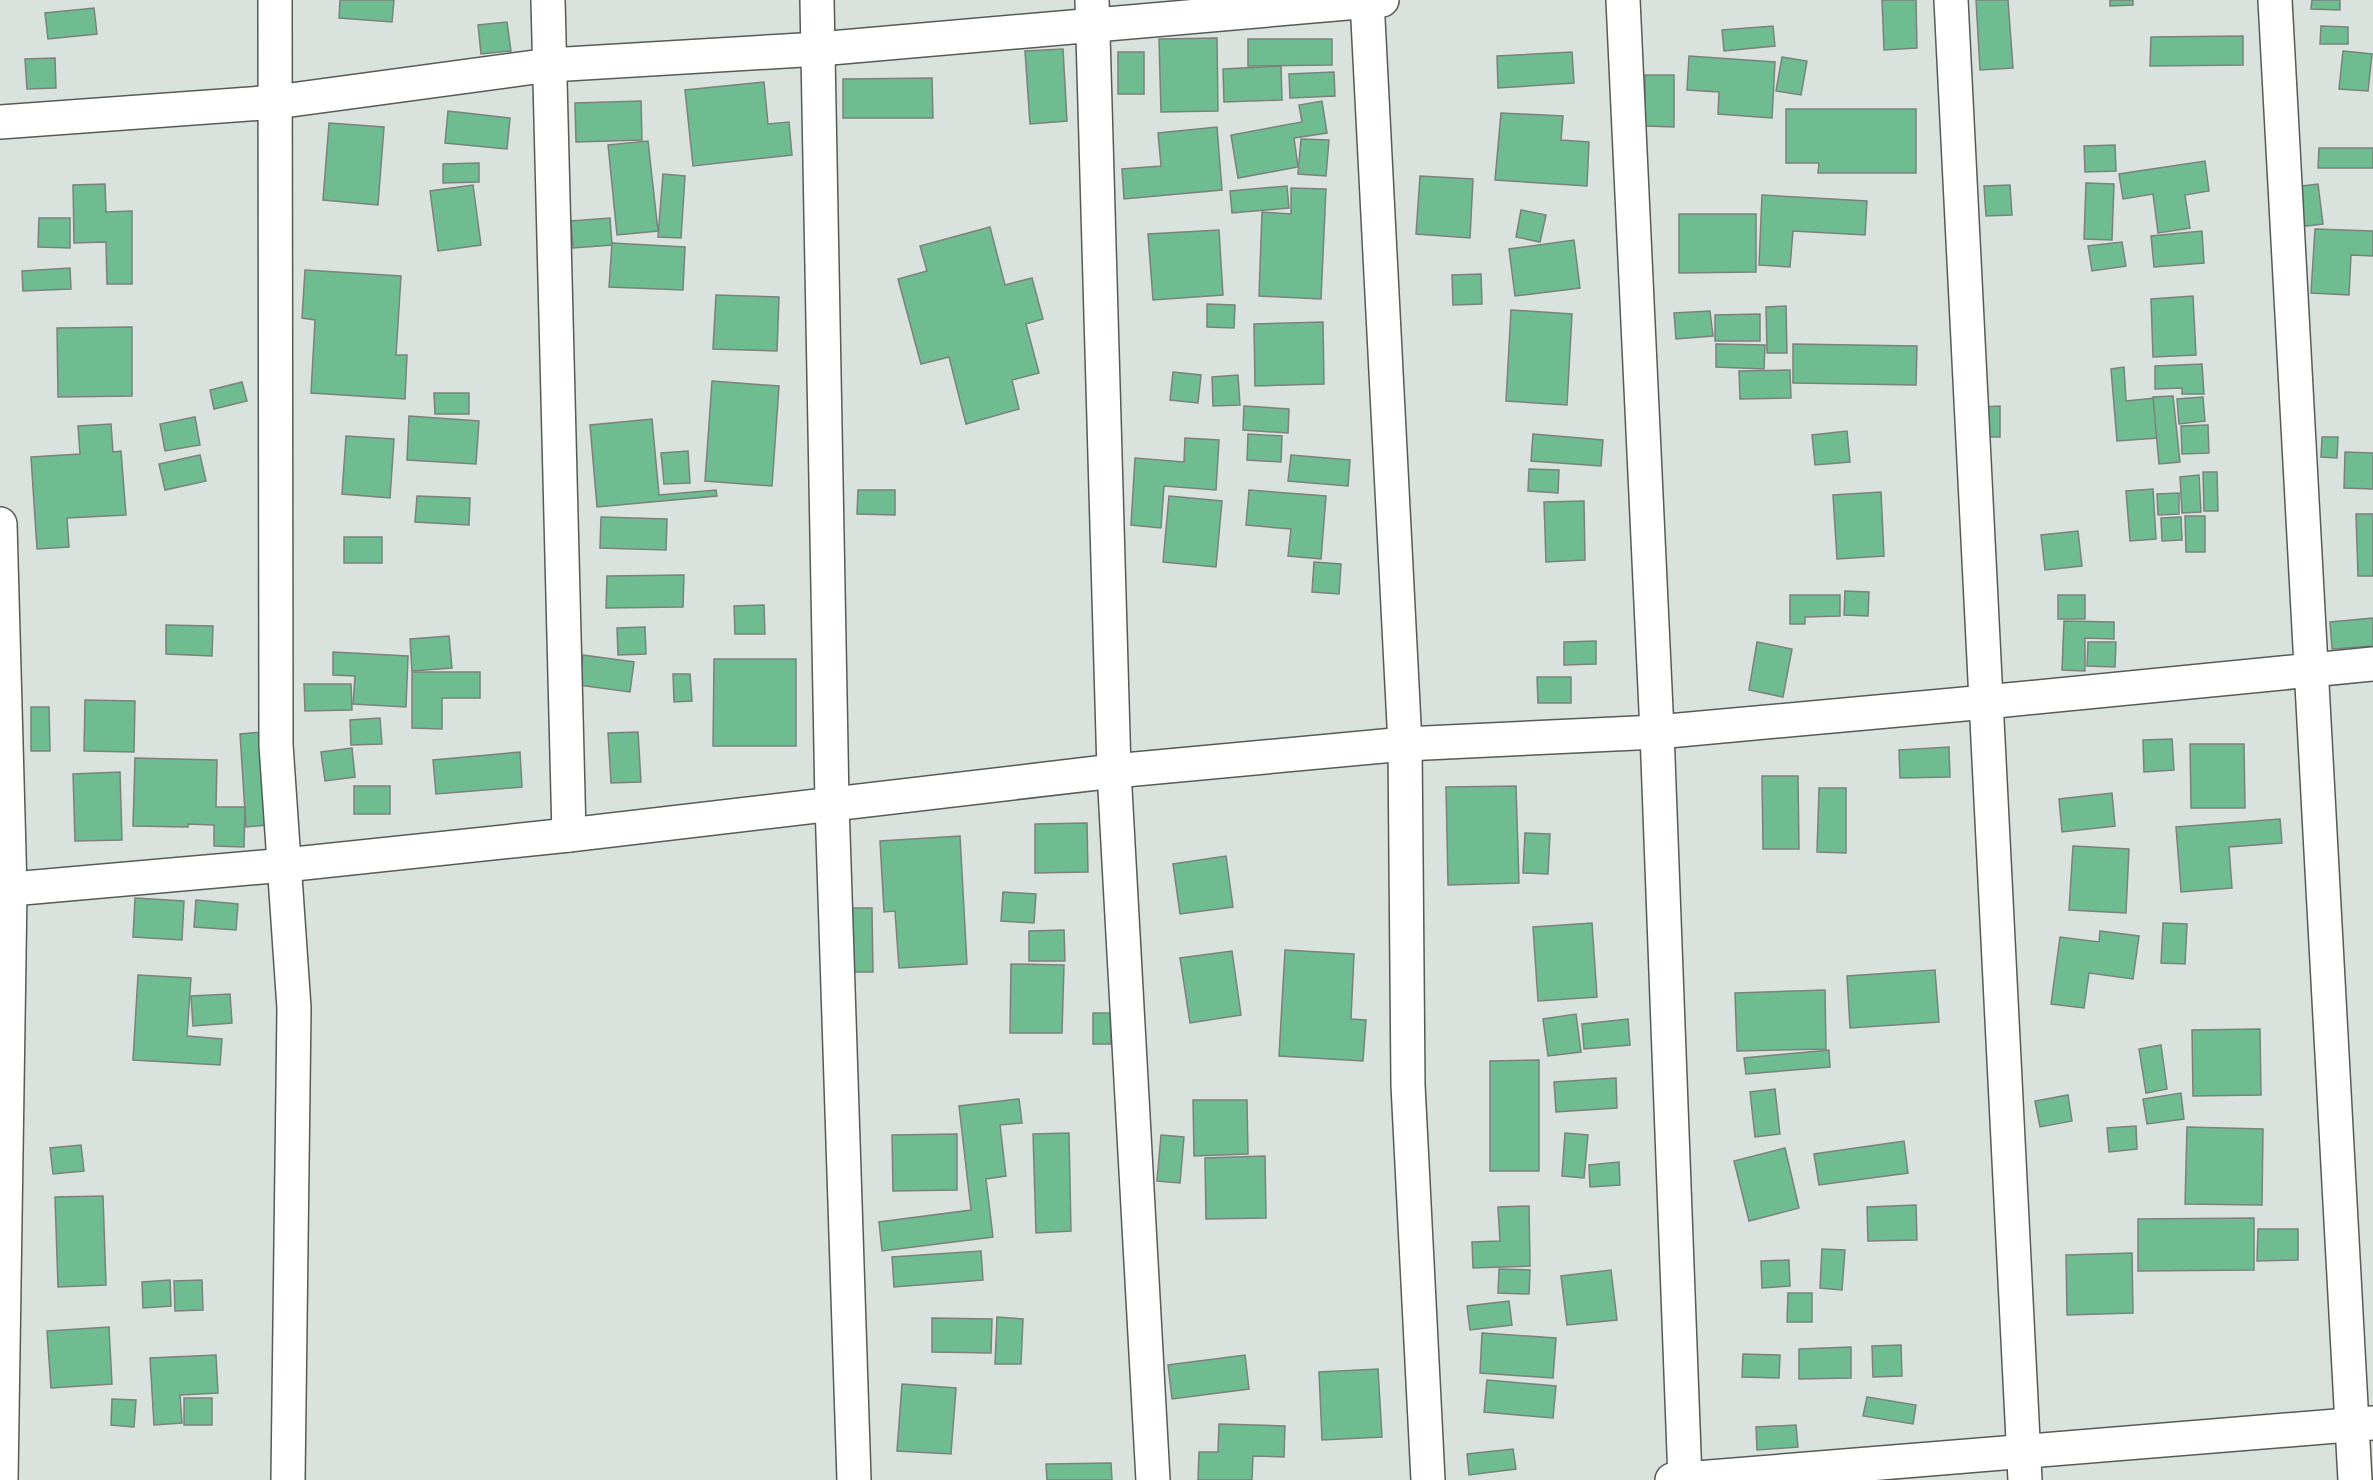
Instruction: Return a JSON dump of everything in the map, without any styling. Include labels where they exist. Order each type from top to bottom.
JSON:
[{"type":"street","points":[[275,0],[276,745],[294,1008],[288,1480]]},
{"type":"street","points":[[548,0],[568,835]]},
{"type":"street","points":[[818,0],[832,803],[854,1480]]},
{"type":"street","points":[[1623,0],[1657,732],[1680,1480],[2024,1466],[2363,1424]]},
{"type":"street","points":[[1951,0],[2024,1466]]},
{"type":"street","points":[[2275,0],[2310,671],[2363,1424],[2355,1480]]},
{"type":"street","points":[[0,122],[276,102],[550,65],[819,49],[1093,12],[1372,1],[1405,744],[1408,1085],[1428,1480]]},
{"type":"street","points":[[1093,12],[1114,771],[1153,1480]]},
{"type":"street","points":[[0,524],[5,890],[1,1480]]},
{"type":"street","points":[[5,890],[285,865],[568,835],[1114,771],[1405,744],[1657,732],[2373,664]]},
{"type":"building","points":[[340,0],[394,0],[392,22],[339,18]]},
{"type":"building","points":[[1882,0],[1916,0],[1917,48],[1884,50]]},
{"type":"building","points":[[1976,0],[2008,0],[2013,68],[1980,70]]},
{"type":"building","points":[[2110,0],[2133,0],[2133,5],[2110,6]]},
{"type":"building","points":[[2312,0],[2340,0],[2340,10],[2311,9]]},
{"type":"building","points":[[94,8],[97,34],[48,39],[45,13]]},
{"type":"building","points":[[507,22],[511,51],[481,54],[478,25]]},
{"type":"building","points":[[1773,26],[1775,46],[1724,51],[1722,30]]},
{"type":"building","points":[[2321,26],[2348,27],[2348,44],[2320,44]]},
{"type":"building","points":[[2243,36],[2243,65],[2150,66],[2151,37]]},
{"type":"building","points":[[1217,38],[1218,111],[1161,112],[1159,39]]},
{"type":"building","points":[[1248,39],[1332,39],[1332,65],[1248,66]]},
{"type":"building","points":[[1063,49],[1067,121],[1030,124],[1025,51]]},
{"type":"building","points":[[2343,51],[2372,54],[2368,91],[2339,89]]},
{"type":"building","points":[[1118,52],[1144,52],[1144,94],[1118,94]]},
{"type":"building","points":[[1572,52],[1574,83],[1498,88],[1497,56]]},
{"type":"building","points":[[1689,56],[1775,62],[1772,118],[1718,114],[1719,92],[1687,90]]},
{"type":"building","points":[[1782,57],[1807,61],[1801,95],[1776,91]]},
{"type":"building","points":[[55,58],[56,88],[27,89],[25,59]]},
{"type":"building","points":[[1281,66],[1282,100],[1224,102],[1223,69]]},
{"type":"building","points":[[1334,72],[1335,96],[1290,98],[1289,74]]},
{"type":"building","points":[[1645,75],[1674,75],[1674,127],[1645,126]]},
{"type":"building","points":[[932,78],[933,118],[843,118],[843,79]]},
{"type":"building","points":[[764,82],[768,124],[789,122],[792,155],[693,166],[685,90]]},
{"type":"building","points":[[641,101],[642,140],[576,142],[575,103]]},
{"type":"building","points":[[1322,101],[1327,133],[1294,138],[1298,167],[1238,178],[1231,135],[1302,122],[1299,105]]},
{"type":"building","points":[[1786,109],[1916,109],[1916,173],[1818,173],[1819,163],[1786,163]]},
{"type":"building","points":[[448,111],[510,118],[507,149],[445,143]]},
{"type":"building","points":[[1501,113],[1563,116],[1561,140],[1589,142],[1587,186],[1495,180]]},
{"type":"building","points":[[329,123],[384,127],[378,205],[323,200]]},
{"type":"building","points":[[1217,127],[1222,190],[1124,199],[1122,169],[1161,166],[1158,133]]},
{"type":"building","points":[[1301,139],[1329,140],[1326,176],[1298,174]]},
{"type":"building","points":[[648,141],[658,231],[617,235],[608,145]]},
{"type":"building","points":[[2115,145],[2116,171],[2085,172],[2084,146]]},
{"type":"building","points":[[2319,148],[2373,148],[2373,168],[2318,168]]},
{"type":"building","points":[[2205,161],[2209,191],[2185,195],[2190,228],[2158,233],[2153,194],[2123,199],[2119,174]]},
{"type":"building","points":[[479,163],[479,182],[443,183],[443,164]]},
{"type":"building","points":[[663,174],[685,176],[681,238],[658,237]]},
{"type":"building","points":[[1420,176],[1473,179],[1470,238],[1416,234]]},
{"type":"building","points":[[2086,183],[2114,184],[2112,240],[2084,239]]},
{"type":"building","points":[[105,184],[106,212],[132,211],[132,284],[107,284],[106,242],[74,243],[73,185]]},
{"type":"building","points":[[2318,184],[2323,224],[2299,227],[2294,187]]},
{"type":"building","points":[[473,185],[481,245],[438,251],[430,191]]},
{"type":"building","points":[[2010,185],[2012,215],[1986,216],[1984,186]]},
{"type":"building","points":[[1287,186],[1289,208],[1232,213],[1230,191]]},
{"type":"building","points":[[1291,188],[1326,189],[1321,299],[1259,296],[1262,212],[1291,214]]},
{"type":"building","points":[[1762,195],[1867,201],[1865,235],[1793,231],[1790,267],[1759,265]]},
{"type":"building","points":[[1521,210],[1546,215],[1540,242],[1516,237]]},
{"type":"building","points":[[1679,214],[1756,214],[1756,272],[1679,273]]},
{"type":"building","points":[[39,218],[70,218],[70,248],[38,247]]},
{"type":"building","points":[[610,218],[612,245],[573,248],[571,221]]},
{"type":"building","points":[[990,227],[1005,285],[1032,278],[1043,319],[1026,324],[1039,373],[1012,380],[1019,409],[966,424],[949,357],[921,364],[898,279],[927,271],[920,246]]},
{"type":"building","points":[[2315,229],[2373,231],[2373,256],[2351,255],[2349,295],[2311,293]]},
{"type":"building","points":[[1219,230],[1223,295],[1153,300],[1148,234]]},
{"type":"building","points":[[2202,231],[2204,263],[2154,267],[2151,236]]},
{"type":"building","points":[[1574,240],[1580,288],[1515,296],[1509,249]]},
{"type":"building","points":[[2122,242],[2126,266],[2092,271],[2088,246]]},
{"type":"building","points":[[612,243],[685,247],[683,290],[609,287]]},
{"type":"building","points":[[70,268],[71,289],[23,291],[22,271]]},
{"type":"building","points":[[305,270],[401,276],[396,355],[407,355],[405,399],[311,393],[315,320],[302,318]]},
{"type":"building","points":[[1481,274],[1482,304],[1453,305],[1452,275]]},
{"type":"building","points":[[716,295],[779,297],[777,351],[713,349]]},
{"type":"building","points":[[2193,296],[2196,355],[2153,357],[2151,299]]},
{"type":"building","points":[[1207,304],[1235,305],[1234,328],[1207,327]]},
{"type":"building","points":[[1786,306],[1787,353],[1767,353],[1766,307]]},
{"type":"building","points":[[1511,310],[1572,314],[1567,405],[1506,401]]},
{"type":"building","points":[[1710,311],[1713,336],[1676,339],[1674,313]]},
{"type":"building","points":[[1760,314],[1760,341],[1715,341],[1715,315]]},
{"type":"building","points":[[1323,322],[1324,384],[1255,386],[1254,324]]},
{"type":"building","points":[[132,327],[132,396],[58,397],[57,328]]},
{"type":"building","points":[[1716,344],[1765,345],[1764,369],[1716,367]]},
{"type":"building","points":[[1793,344],[1917,346],[1916,385],[1793,383]]},
{"type":"building","points":[[2202,364],[2204,394],[2182,394],[2182,388],[2155,389],[2155,366]]},
{"type":"building","points":[[2124,367],[2126,401],[2155,398],[2158,438],[2117,441],[2111,369]]},
{"type":"building","points":[[1790,370],[1791,398],[1740,399],[1739,371]]},
{"type":"building","points":[[1173,372],[1201,375],[1198,403],[1170,400]]},
{"type":"building","points":[[1238,375],[1240,405],[1213,406],[1212,377]]},
{"type":"building","points":[[712,381],[779,386],[772,486],[705,481]]},
{"type":"building","points":[[242,382],[247,401],[214,409],[210,390]]},
{"type":"building","points":[[434,393],[469,393],[469,414],[435,414]]},
{"type":"building","points":[[2173,396],[2180,462],[2159,464],[2153,397]]},
{"type":"building","points":[[2203,397],[2205,421],[2179,424],[2177,399]]},
{"type":"building","points":[[1244,406],[1289,409],[1288,433],[1243,430]]},
{"type":"building","points":[[2000,406],[2000,437],[1980,437],[1979,407]]},
{"type":"building","points":[[409,416],[479,421],[476,464],[407,460]]},
{"type":"building","points":[[195,417],[200,445],[165,451],[160,424]]},
{"type":"building","points":[[652,419],[659,495],[716,490],[717,496],[597,507],[590,425]]},
{"type":"building","points":[[111,424],[113,452],[121,451],[126,515],[67,518],[69,547],[37,549],[31,457],[80,454],[78,426]]},
{"type":"building","points":[[2208,425],[2209,453],[2182,454],[2181,426]]},
{"type":"building","points":[[1847,431],[1850,462],[1815,465],[1812,435]]},
{"type":"building","points":[[1248,434],[1282,436],[1281,462],[1247,460]]},
{"type":"building","points":[[1533,434],[1603,440],[1601,466],[1531,461]]},
{"type":"building","points":[[346,436],[394,439],[390,498],[342,494]]},
{"type":"building","points":[[2322,437],[2338,437],[2337,458],[2321,457]]},
{"type":"building","points":[[1185,438],[1219,440],[1216,490],[1164,486],[1161,528],[1131,525],[1135,458],[1184,462]]},
{"type":"building","points":[[688,451],[690,483],[664,484],[661,453]]},
{"type":"building","points":[[2345,452],[2373,453],[2373,489],[2344,488]]},
{"type":"building","points":[[200,455],[206,481],[165,490],[159,464]]},
{"type":"building","points":[[1291,455],[1350,460],[1348,486],[1288,481]]},
{"type":"building","points":[[1529,469],[1559,470],[1558,493],[1528,491]]},
{"type":"building","points":[[2203,472],[2217,472],[2218,511],[2204,511]]},
{"type":"building","points":[[2199,475],[2201,512],[2182,513],[2180,477]]},
{"type":"building","points":[[2153,489],[2156,539],[2130,541],[2126,491]]},
{"type":"building","points":[[858,490],[895,490],[895,515],[857,514]]},
{"type":"building","points":[[1249,490],[1326,496],[1321,559],[1288,556],[1291,529],[1246,525]]},
{"type":"building","points":[[1881,492],[1884,556],[1837,559],[1833,495]]},
{"type":"building","points":[[2179,493],[2179,514],[2158,515],[2157,494]]},
{"type":"building","points":[[417,496],[470,498],[469,525],[415,522]]},
{"type":"building","points":[[1169,496],[1222,501],[1216,567],[1163,562]]},
{"type":"building","points":[[1584,501],[1585,560],[1546,562],[1544,502]]},
{"type":"building","points":[[2356,514],[2373,514],[2373,576],[2358,576]]},
{"type":"building","points":[[2185,516],[2205,516],[2205,552],[2186,552]]},
{"type":"building","points":[[601,517],[667,519],[666,550],[600,548]]},
{"type":"building","points":[[2181,517],[2182,540],[2162,541],[2161,518]]},
{"type":"building","points":[[2078,531],[2082,566],[2045,570],[2041,535]]},
{"type":"building","points":[[344,537],[382,537],[382,563],[344,563]]},
{"type":"building","points":[[1314,562],[1341,564],[1339,594],[1312,592]]},
{"type":"building","points":[[684,575],[683,607],[606,608],[607,576]]},
{"type":"building","points":[[1845,591],[1869,592],[1868,616],[1844,615]]},
{"type":"building","points":[[1790,595],[1840,595],[1840,616],[1805,617],[1805,624],[1790,624]]},
{"type":"building","points":[[2058,595],[2085,595],[2085,619],[2058,619]]},
{"type":"building","points":[[764,605],[765,634],[735,634],[734,606]]},
{"type":"building","points":[[2373,618],[2373,646],[2332,649],[2330,622]]},
{"type":"building","points":[[2064,621],[2114,622],[2114,639],[2085,638],[2085,671],[2062,670]]},
{"type":"building","points":[[166,625],[213,626],[212,656],[166,654]]},
{"type":"building","points":[[645,627],[646,654],[618,655],[617,628]]},
{"type":"building","points":[[449,636],[452,668],[412,671],[410,639]]},
{"type":"building","points":[[1596,641],[1596,664],[1564,665],[1564,642]]},
{"type":"building","points":[[1757,642],[1792,649],[1783,697],[1749,690]]},
{"type":"building","points":[[2088,642],[2116,642],[2115,667],[2087,666]]},
{"type":"building","points":[[333,652],[408,656],[406,707],[353,704],[355,676],[333,675]]},
{"type":"building","points":[[583,655],[634,662],[630,692],[579,685]]},
{"type":"building","points":[[714,659],[796,659],[796,746],[713,746]]},
{"type":"building","points":[[412,672],[480,672],[480,698],[442,698],[442,729],[412,728]]},
{"type":"building","points":[[673,674],[690,674],[692,701],[674,702]]},
{"type":"building","points":[[1537,677],[1571,677],[1571,703],[1538,703]]},
{"type":"building","points":[[304,684],[351,684],[352,710],[305,711]]},
{"type":"building","points":[[85,700],[135,701],[134,752],[84,751]]},
{"type":"building","points":[[31,707],[49,707],[50,751],[31,751]]},
{"type":"building","points":[[380,718],[382,744],[351,745],[350,720]]},
{"type":"building","points":[[262,732],[268,825],[246,827],[240,734]]},
{"type":"building","points":[[638,732],[641,782],[611,783],[608,733]]},
{"type":"building","points":[[2172,739],[2174,770],[2144,772],[2143,740]]},
{"type":"building","points":[[2190,744],[2244,744],[2245,808],[2191,808]]},
{"type":"building","points":[[1949,747],[1950,777],[1900,778],[1899,750]]},
{"type":"building","points":[[352,748],[355,777],[325,781],[321,752]]},
{"type":"building","points":[[520,752],[522,787],[436,794],[433,760]]},
{"type":"building","points":[[135,758],[217,760],[216,807],[245,807],[244,847],[214,846],[214,825],[133,826]]},
{"type":"building","points":[[120,772],[122,840],[75,841],[73,774]]},
{"type":"building","points":[[1762,776],[1798,776],[1799,849],[1763,849]]},
{"type":"building","points":[[354,786],[390,786],[390,814],[354,814]]},
{"type":"building","points":[[1516,786],[1519,883],[1448,885],[1446,787]]},
{"type":"building","points":[[1819,788],[1846,788],[1846,853],[1817,852]]},
{"type":"building","points":[[2112,793],[2115,826],[2062,832],[2059,799]]},
{"type":"building","points":[[2280,819],[2282,843],[2229,847],[2232,888],[2181,892],[2176,827]]},
{"type":"building","points":[[1087,823],[1088,872],[1035,873],[1035,824]]},
{"type":"building","points":[[1525,833],[1550,834],[1548,874],[1523,873]]},
{"type":"building","points":[[960,836],[967,964],[899,968],[895,911],[884,912],[880,841]]},
{"type":"building","points":[[2073,846],[2129,849],[2126,913],[2069,910]]},
{"type":"building","points":[[1226,856],[1233,907],[1180,914],[1173,864]]},
{"type":"building","points":[[1003,892],[1036,894],[1034,923],[1001,921]]},
{"type":"building","points":[[135,898],[184,901],[182,940],[133,937]]},
{"type":"building","points":[[196,900],[238,904],[236,930],[194,927]]},
{"type":"building","points":[[844,908],[872,908],[873,972],[845,972]]},
{"type":"building","points":[[1592,923],[1597,997],[1538,1001],[1533,927]]},
{"type":"building","points":[[2163,923],[2187,924],[2185,964],[2161,963]]},
{"type":"building","points":[[1064,930],[1065,961],[1029,961],[1029,931]]},
{"type":"building","points":[[2100,931],[2139,936],[2133,979],[2089,973],[2084,1008],[2051,1004],[2060,937],[2099,942]]},
{"type":"building","points":[[1285,950],[1354,954],[1351,1019],[1366,1020],[1363,1061],[1279,1056]]},
{"type":"building","points":[[1232,951],[1241,1015],[1190,1023],[1180,958]]},
{"type":"building","points":[[1011,964],[1064,965],[1062,1033],[1010,1033]]},
{"type":"building","points":[[1935,970],[1939,1022],[1850,1028],[1847,976]]},
{"type":"building","points":[[138,975],[191,978],[187,1036],[222,1039],[220,1065],[133,1060]]},
{"type":"building","points":[[1825,990],[1826,1049],[1737,1051],[1735,993]]},
{"type":"building","points":[[230,994],[232,1023],[193,1026],[191,996]]},
{"type":"building","points":[[1093,1013],[1110,1013],[1111,1044],[1093,1044]]},
{"type":"building","points":[[1576,1014],[1581,1052],[1548,1056],[1543,1019]]},
{"type":"building","points":[[1628,1019],[1630,1045],[1584,1049],[1582,1024]]},
{"type":"building","points":[[2260,1029],[2261,1095],[2193,1096],[2192,1030]]},
{"type":"building","points":[[2161,1045],[2167,1089],[2146,1093],[2139,1049]]},
{"type":"building","points":[[1829,1050],[1830,1067],[1746,1074],[1744,1058]]},
{"type":"building","points":[[1539,1060],[1539,1171],[1490,1171],[1490,1061]]},
{"type":"building","points":[[1616,1078],[1617,1108],[1556,1112],[1554,1082]]},
{"type":"building","points":[[1775,1089],[1780,1134],[1755,1137],[1750,1092]]},
{"type":"building","points":[[2181,1093],[2184,1119],[2147,1124],[2143,1099]]},
{"type":"building","points":[[2068,1095],[2072,1121],[2040,1127],[2035,1101]]},
{"type":"building","points":[[1019,1099],[1022,1123],[1000,1125],[1006,1176],[986,1179],[993,1237],[882,1251],[879,1222],[971,1210],[959,1106]]},
{"type":"building","points":[[1193,1100],[1247,1100],[1248,1154],[1194,1156]]},
{"type":"building","points":[[2136,1126],[2137,1149],[2109,1152],[2107,1128]]},
{"type":"building","points":[[2187,1127],[2263,1129],[2262,1205],[2185,1204]]},
{"type":"building","points":[[1069,1133],[1071,1231],[1036,1233],[1033,1134]]},
{"type":"building","points":[[1565,1133],[1588,1135],[1584,1178],[1562,1176]]},
{"type":"building","points":[[957,1134],[957,1190],[893,1191],[892,1135]]},
{"type":"building","points":[[1161,1135],[1184,1137],[1180,1183],[1157,1181]]},
{"type":"building","points":[[1904,1141],[1908,1173],[1819,1185],[1814,1154]]},
{"type":"building","points":[[81,1145],[84,1171],[53,1174],[50,1148]]},
{"type":"building","points":[[1785,1148],[1799,1208],[1749,1221],[1734,1161]]},
{"type":"building","points":[[1265,1156],[1266,1218],[1206,1219],[1205,1158]]},
{"type":"building","points":[[1619,1162],[1620,1185],[1590,1187],[1589,1165]]},
{"type":"building","points":[[103,1196],[106,1285],[58,1287],[55,1197]]},
{"type":"building","points":[[1916,1205],[1917,1240],[1868,1241],[1867,1207]]},
{"type":"building","points":[[1529,1206],[1530,1266],[1473,1268],[1472,1242],[1500,1241],[1498,1207]]},
{"type":"building","points":[[2254,1218],[2254,1270],[2138,1271],[2138,1219]]},
{"type":"building","points":[[2258,1229],[2298,1229],[2298,1260],[2257,1261]]},
{"type":"building","points":[[1822,1249],[1845,1250],[1842,1290],[1820,1288]]},
{"type":"building","points":[[981,1251],[983,1280],[894,1287],[892,1257]]},
{"type":"building","points":[[2132,1253],[2133,1313],[2067,1315],[2066,1255]]},
{"type":"building","points":[[1789,1260],[1790,1286],[1762,1288],[1761,1261]]},
{"type":"building","points":[[1499,1269],[1530,1270],[1529,1294],[1498,1293]]},
{"type":"building","points":[[1611,1270],[1617,1320],[1567,1325],[1561,1276]]},
{"type":"building","points":[[170,1280],[171,1306],[143,1308],[142,1282]]},
{"type":"building","points":[[202,1280],[203,1310],[175,1311],[174,1281]]},
{"type":"building","points":[[1788,1293],[1812,1293],[1812,1322],[1787,1322]]},
{"type":"building","points":[[1509,1301],[1512,1325],[1470,1330],[1467,1306]]},
{"type":"building","points":[[997,1317],[1023,1319],[1021,1364],[995,1364]]},
{"type":"building","points":[[932,1318],[992,1319],[991,1353],[932,1352]]},
{"type":"building","points":[[109,1327],[112,1384],[51,1388],[47,1331]]},
{"type":"building","points":[[1482,1333],[1556,1338],[1553,1378],[1480,1373]]},
{"type":"building","points":[[1901,1345],[1902,1376],[1873,1377],[1872,1346]]},
{"type":"building","points":[[1851,1347],[1851,1378],[1799,1379],[1799,1349]]},
{"type":"building","points":[[1743,1354],[1780,1355],[1779,1378],[1742,1377]]},
{"type":"building","points":[[216,1355],[218,1393],[180,1395],[182,1423],[154,1425],[150,1358]]},
{"type":"building","points":[[1245,1355],[1249,1389],[1172,1399],[1168,1365]]},
{"type":"building","points":[[1378,1369],[1382,1437],[1322,1440],[1319,1372]]},
{"type":"building","points":[[1487,1380],[1556,1386],[1553,1418],[1484,1412]]},
{"type":"building","points":[[902,1384],[956,1388],[951,1454],[897,1451]]},
{"type":"building","points":[[1867,1397],[1916,1405],[1913,1424],[1863,1416]]},
{"type":"building","points":[[184,1398],[212,1398],[212,1425],[184,1425]]},
{"type":"building","points":[[112,1399],[136,1400],[134,1427],[111,1425]]},
{"type":"building","points":[[1219,1424],[1285,1426],[1284,1457],[1253,1456],[1252,1480],[1198,1480],[1199,1452],[1218,1452]]},
{"type":"building","points":[[1796,1425],[1798,1447],[1757,1450],[1756,1427]]},
{"type":"building","points":[[1513,1449],[1516,1469],[1469,1475],[1467,1454]]},
{"type":"building","points":[[1111,1463],[1112,1480],[1047,1480],[1046,1464]]}]
